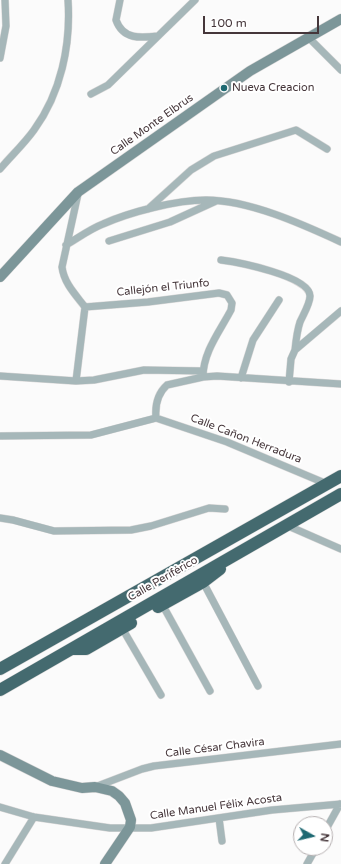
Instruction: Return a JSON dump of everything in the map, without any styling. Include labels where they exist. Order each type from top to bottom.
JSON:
[{"type":"highway","name":"Calle Periférico","points":[[0,669],[341,476]]},
{"type":"highway","name":"Calle Periférico","points":[[0,690],[224,559],[341,494]]},
{"type":"highway","points":[[70,649],[86,649],[162,604],[203,582],[218,572],[224,559]]},
{"type":"street","points":[[0,58],[6,26],[5,0]]},
{"type":"street","points":[[0,169],[34,130],[53,94],[61,72],[70,24],[68,0]]},
{"type":"street","points":[[124,0],[120,0],[116,20],[122,31],[135,37],[158,36]]},
{"type":"street","points":[[91,94],[108,85],[195,0]]},
{"type":"street","name":"Calle Monte Elbrus","points":[[0,277],[78,192],[250,71],[341,19]]},
{"type":"street","points":[[309,38],[341,70]]},
{"type":"street","points":[[147,210],[191,170],[225,151],[274,139],[296,130],[327,149]]},
{"type":"street","points":[[76,381],[85,307],[63,277],[63,258],[78,192]]},
{"type":"street","points":[[66,245],[102,224],[147,210],[188,202],[216,201],[261,209],[341,242]]},
{"type":"street","points":[[109,241],[170,222],[216,201]]},
{"type":"street","points":[[221,260],[272,271],[300,284],[308,291],[310,298],[297,331],[295,350],[291,359],[289,382]]},
{"type":"street","name":"Callejón el Triunfo","points":[[85,307],[148,302],[219,293],[227,295],[232,303],[231,310],[209,348],[203,374]]},
{"type":"street","points":[[241,378],[254,340],[279,300]]},
{"type":"street","points":[[295,350],[341,311]]},
{"type":"street","points":[[0,376],[76,381],[94,380],[144,370],[289,382],[341,384]]},
{"type":"street","points":[[0,436],[91,435],[156,418],[156,408],[159,396],[167,385],[203,374]]},
{"type":"street","name":"Calle Cañon Herradura","points":[[156,418],[227,442],[327,484]]},
{"type":"street","points":[[0,518],[54,530],[131,530],[151,526],[209,508],[225,509]]},
{"type":"street","points":[[286,525],[341,549]]},
{"type":"street","points":[[203,582],[258,686]]},
{"type":"street","points":[[162,604],[210,690]]},
{"type":"street","points":[[122,628],[161,695]]},
{"type":"street","name":"Calle César Chavira","points":[[95,787],[154,766],[341,744]]},
{"type":"street","points":[[0,756],[52,780],[82,788],[95,787],[112,791],[119,796],[125,803],[131,820],[130,827],[105,864]]},
{"type":"street","points":[[333,817],[340,804]]},
{"type":"street","name":"Calle Manuel Félix Acosta","points":[[0,807],[34,817],[110,828],[172,826],[272,810],[340,804]]},
{"type":"street","points":[[5,864],[34,817]]},
{"type":"street","points":[[219,818],[222,841]]},
{"type":"place","name":"Nueva Creacion","points":[[224,88]]}]
